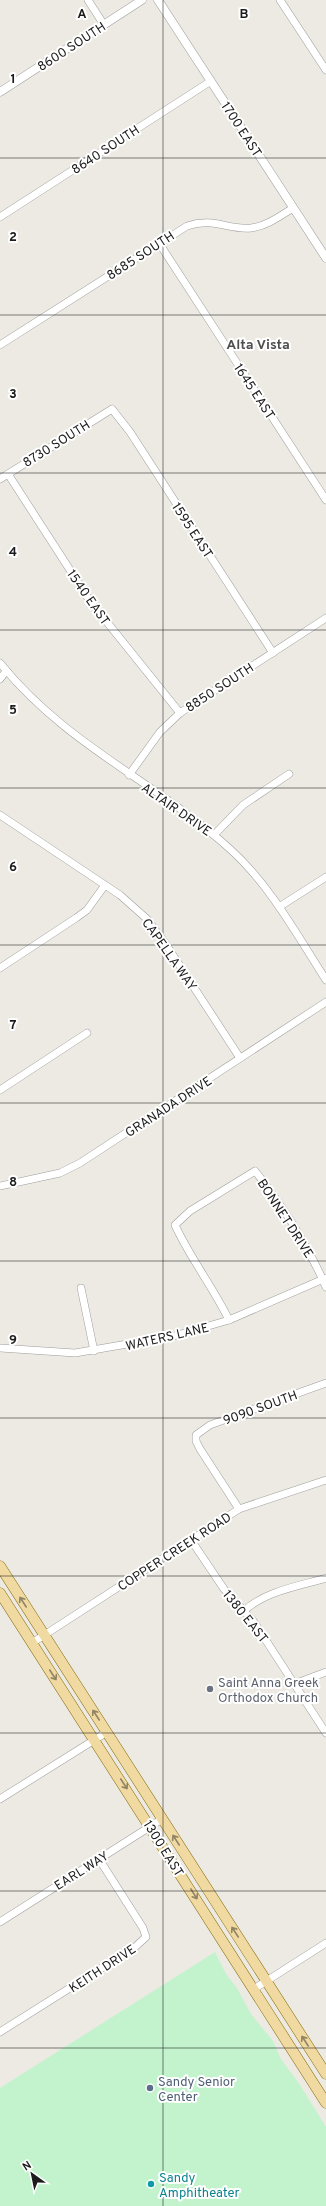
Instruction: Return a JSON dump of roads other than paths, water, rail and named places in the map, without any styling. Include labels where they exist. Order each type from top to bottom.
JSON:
[{"type":"main road","name":"1300 EAST","points":[[0,1566],[326,2074]]},
{"type":"main road","name":"1300 EAST","points":[[1,1595],[151,1826],[326,2103]]},
{"type":"street","points":[[88,0],[104,25]]},
{"type":"street","name":"8600 SOUTH","points":[[0,90],[142,0]]},
{"type":"street","name":"1700 EAST","points":[[158,0],[326,258]]},
{"type":"street","points":[[280,0],[326,70]]},
{"type":"street","name":"8640 SOUTH","points":[[0,217],[211,80]]},
{"type":"street","name":"8685 SOUTH","points":[[0,345],[177,231],[196,223],[218,223],[252,228],[273,220],[293,208]]},
{"type":"street","name":"1645 EAST","points":[[159,243],[326,500]]},
{"type":"street","name":"8730 SOUTH","points":[[0,479],[112,409]]},
{"type":"street","name":"1595 EAST","points":[[112,409],[130,432],[272,653]]},
{"type":"street","name":"1540 EAST","points":[[8,474],[90,601],[180,713]]},
{"type":"street","name":"8850 SOUTH","points":[[129,775],[160,732],[180,713],[326,618]]},
{"type":"street","name":"ALTAIR DRIVE","points":[[0,663],[26,693],[67,730],[214,835],[245,863],[261,881],[326,980]]},
{"type":"street","points":[[0,679],[6,671]]},
{"type":"street","points":[[214,835],[243,805],[289,774]]},
{"type":"street","name":"CAPELLA WAY","points":[[0,814],[106,885],[136,908],[157,931],[240,1058]]},
{"type":"street","points":[[279,907],[326,876]]},
{"type":"street","points":[[0,968],[76,918],[86,910],[106,885]]},
{"type":"street","name":"GRANADA DRIVE","points":[[0,1184],[49,1176],[70,1168],[326,1002]]},
{"type":"street","points":[[0,1090],[88,1033]]},
{"type":"street","name":"BONNET DRIVE","points":[[229,1320],[211,1286],[183,1243],[175,1225],[190,1211],[255,1171],[267,1186],[302,1240],[324,1279],[326,1287]]},
{"type":"street","name":"WATERS LANE","points":[[0,1348],[56,1353],[94,1351],[180,1334],[229,1320],[324,1279]]},
{"type":"street","points":[[81,1288],[94,1351]]},
{"type":"street","name":"9090 SOUTH","points":[[239,1509],[200,1449],[196,1441],[196,1435],[210,1425],[326,1383]]},
{"type":"street","name":"COPPER CREEK ROAD","points":[[32,1643],[239,1509],[326,1480]]},
{"type":"street","name":"1380 EAST","points":[[191,1540],[224,1588],[257,1626],[326,1733]]},
{"type":"street","points":[[244,1611],[254,1602],[264,1597],[326,1578]]},
{"type":"street","points":[[294,1684],[326,1672]]},
{"type":"street","points":[[0,1799],[107,1732]]},
{"type":"street","name":"EARL WAY","points":[[0,1922],[162,1819]]},
{"type":"street","name":"KEITH DRIVE","points":[[0,2032],[135,1947],[146,1937],[143,1928],[99,1859]]},
{"type":"street","points":[[254,1989],[326,1943]]},
{"type":"place","name":"Saint Anna Greek Orthodox Church","points":[[210,1689]]},
{"type":"place","name":"Sandy Senior Center","points":[[150,2088]]},
{"type":"place","name":"Sandy Amphitheater","points":[[151,2184]]},
{"type":"district","name":"Alta Vista","points":[[258,344]]}]
